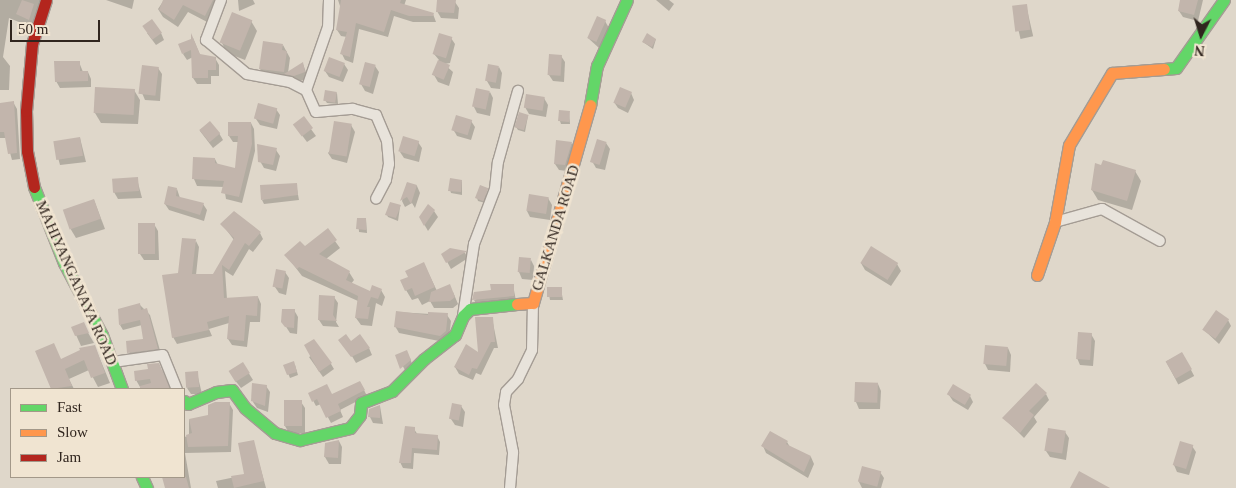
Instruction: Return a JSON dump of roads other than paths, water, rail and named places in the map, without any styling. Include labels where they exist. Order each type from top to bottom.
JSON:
[{"type":"street","name":"MAHIYANGANAYA ROAD","points":[[46,0],[32,44],[26,111],[27,151],[36,196],[64,263],[113,362],[122,388]]},
{"type":"street","points":[[221,0],[206,40],[247,74],[290,82],[306,90],[316,112],[353,109],[376,115],[386,141],[389,164],[386,180],[376,199]]},
{"type":"street","points":[[306,90],[328,27],[328,0]]},
{"type":"street","name":"GALKANDA ROAD","points":[[463,316],[470,309],[484,306],[533,303],[586,127],[596,66],[627,0]]},
{"type":"street","points":[[1036,275],[1055,222],[1069,145],[1112,73],[1176,68],[1224,0]]},
{"type":"street","points":[[185,402],[188,404],[216,392],[232,390],[245,408],[275,433],[300,440],[350,428],[360,415],[361,403],[392,391],[424,359],[456,335],[463,316],[474,244],[495,189],[498,162],[518,91]]},
{"type":"street","points":[[1055,222],[1102,209],[1160,240]]},
{"type":"street","points":[[510,488],[513,452],[504,405],[506,392],[518,379],[532,350],[533,303]]},
{"type":"street","points":[[113,362],[164,355],[177,388]]}]
